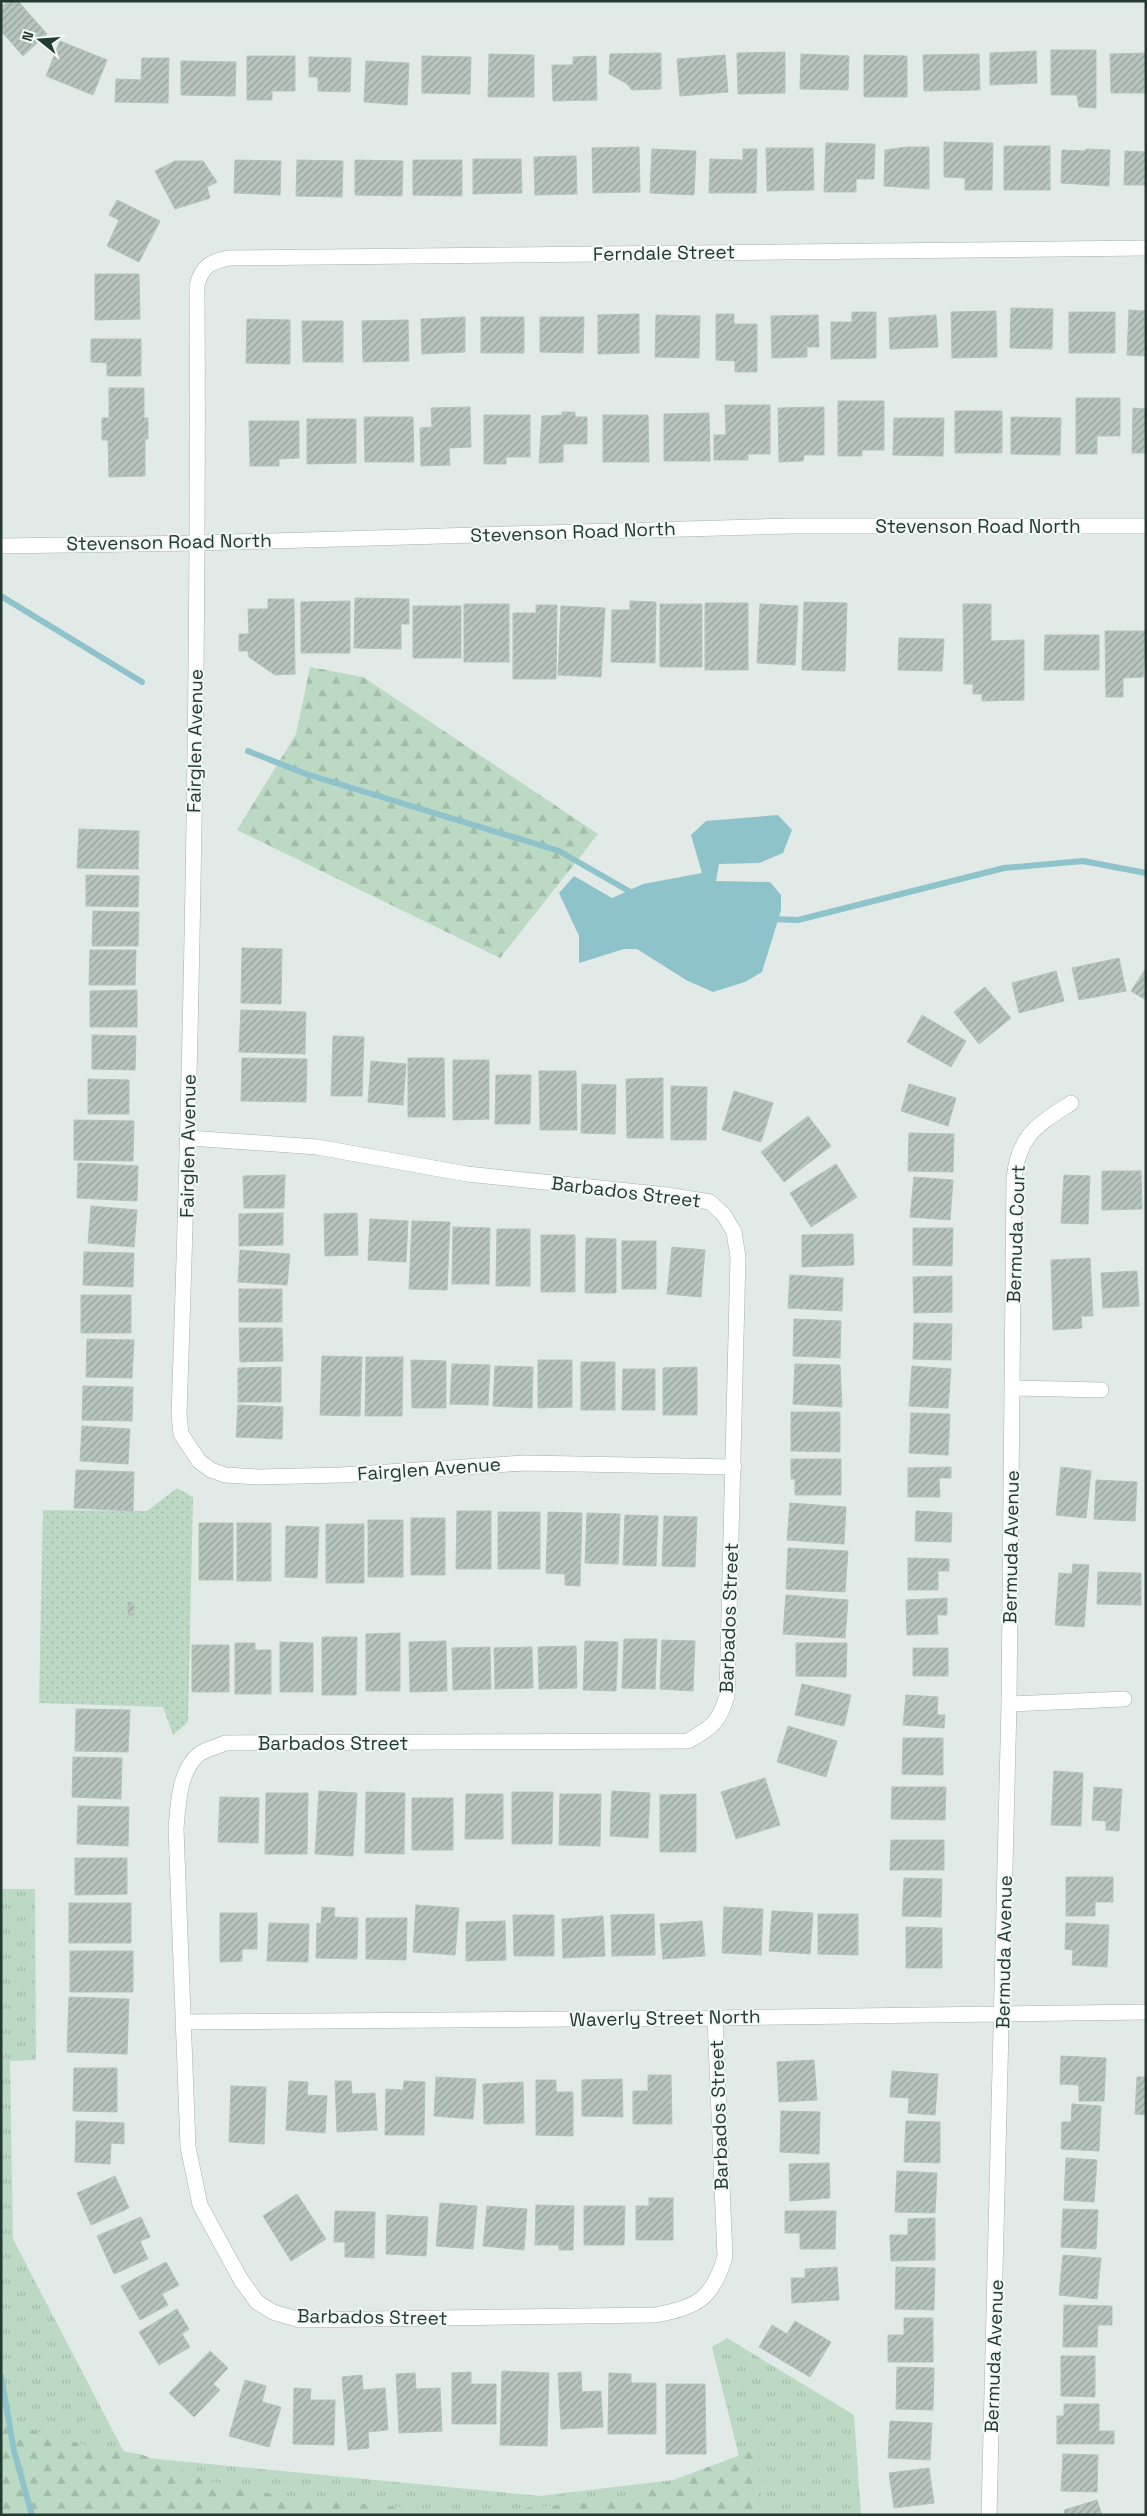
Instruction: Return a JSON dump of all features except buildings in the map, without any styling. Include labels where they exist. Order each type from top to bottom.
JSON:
[{"type":"street","name":"Ferndale Street","points":[[197,286],[204,268],[213,261],[229,258],[1146,248]]},
{"type":"street","name":"Fairglen Avenue","points":[[197,286],[198,543],[188,1138],[179,1415],[181,1434],[199,1461],[211,1470],[224,1475],[258,1477],[341,1475],[525,1463],[734,1467]]},
{"type":"street","name":"Stevenson Road North","points":[[1,546],[198,543],[790,526],[1146,526]]},
{"type":"street","name":"Bermuda Court","points":[[1013,1388],[1014,1178],[1016,1160],[1022,1143],[1034,1129],[1071,1103]]},
{"type":"street","name":"Barbados Street","points":[[188,1138],[317,1147],[467,1174],[667,1194],[710,1202],[724,1215],[734,1232],[738,1257],[728,1696],[722,1714],[710,1729],[688,1741],[225,1744],[199,1754],[183,1781],[179,1795],[176,1829],[185,2022],[188,2147],[200,2205],[241,2280],[257,2302],[273,2312],[300,2320],[655,2315],[683,2310],[700,2301],[711,2291],[719,2277],[725,2257],[715,2018]]},
{"type":"street","points":[[1013,1388],[1101,1390]]},
{"type":"street","name":"Bermuda Avenue","points":[[989,2515],[1003,2012],[1013,1388]]},
{"type":"street","points":[[1009,1704],[1124,1699]]},
{"type":"street","name":"Waverly Street North","points":[[185,2022],[715,2018],[1003,2012],[1146,2012]]},
{"type":"green space","points":[[310,667],[363,677],[598,834],[500,958],[237,830],[296,734]]},
{"type":"green space","points":[[177,1488],[193,1497],[188,1722],[173,1735],[163,1707],[39,1703],[43,1510],[147,1511]]},
{"type":"green space","points":[[1,1889],[35,1889],[36,2060],[10,2061],[13,2239],[126,2456],[540,2496],[673,2480],[744,2477],[712,2347],[727,2338],[854,2415],[861,2515],[1,2515]]},
{"type":"green space","points":[[1,2421],[92,2447],[140,2454],[209,2481],[288,2497],[466,2513],[620,2500],[759,2448],[761,2515],[1,2515]]},
{"type":"water","points":[[778,815],[792,830],[783,853],[759,863],[719,864],[716,881],[770,882],[781,895],[781,910],[762,972],[745,982],[713,992],[686,980],[637,949],[624,949],[579,963],[579,936],[559,893],[574,876],[612,898],[643,884],[702,873],[691,835],[706,821]]},
{"type":"waterway","points":[[1,596],[142,682]]},
{"type":"waterway","points":[[248,751],[306,774],[559,851],[634,894]]},
{"type":"waterway","points":[[770,919],[798,920],[1004,868],[1083,861],[1146,873]]},
{"type":"waterway","points":[[1,2376],[14,2451],[32,2515]]}]
